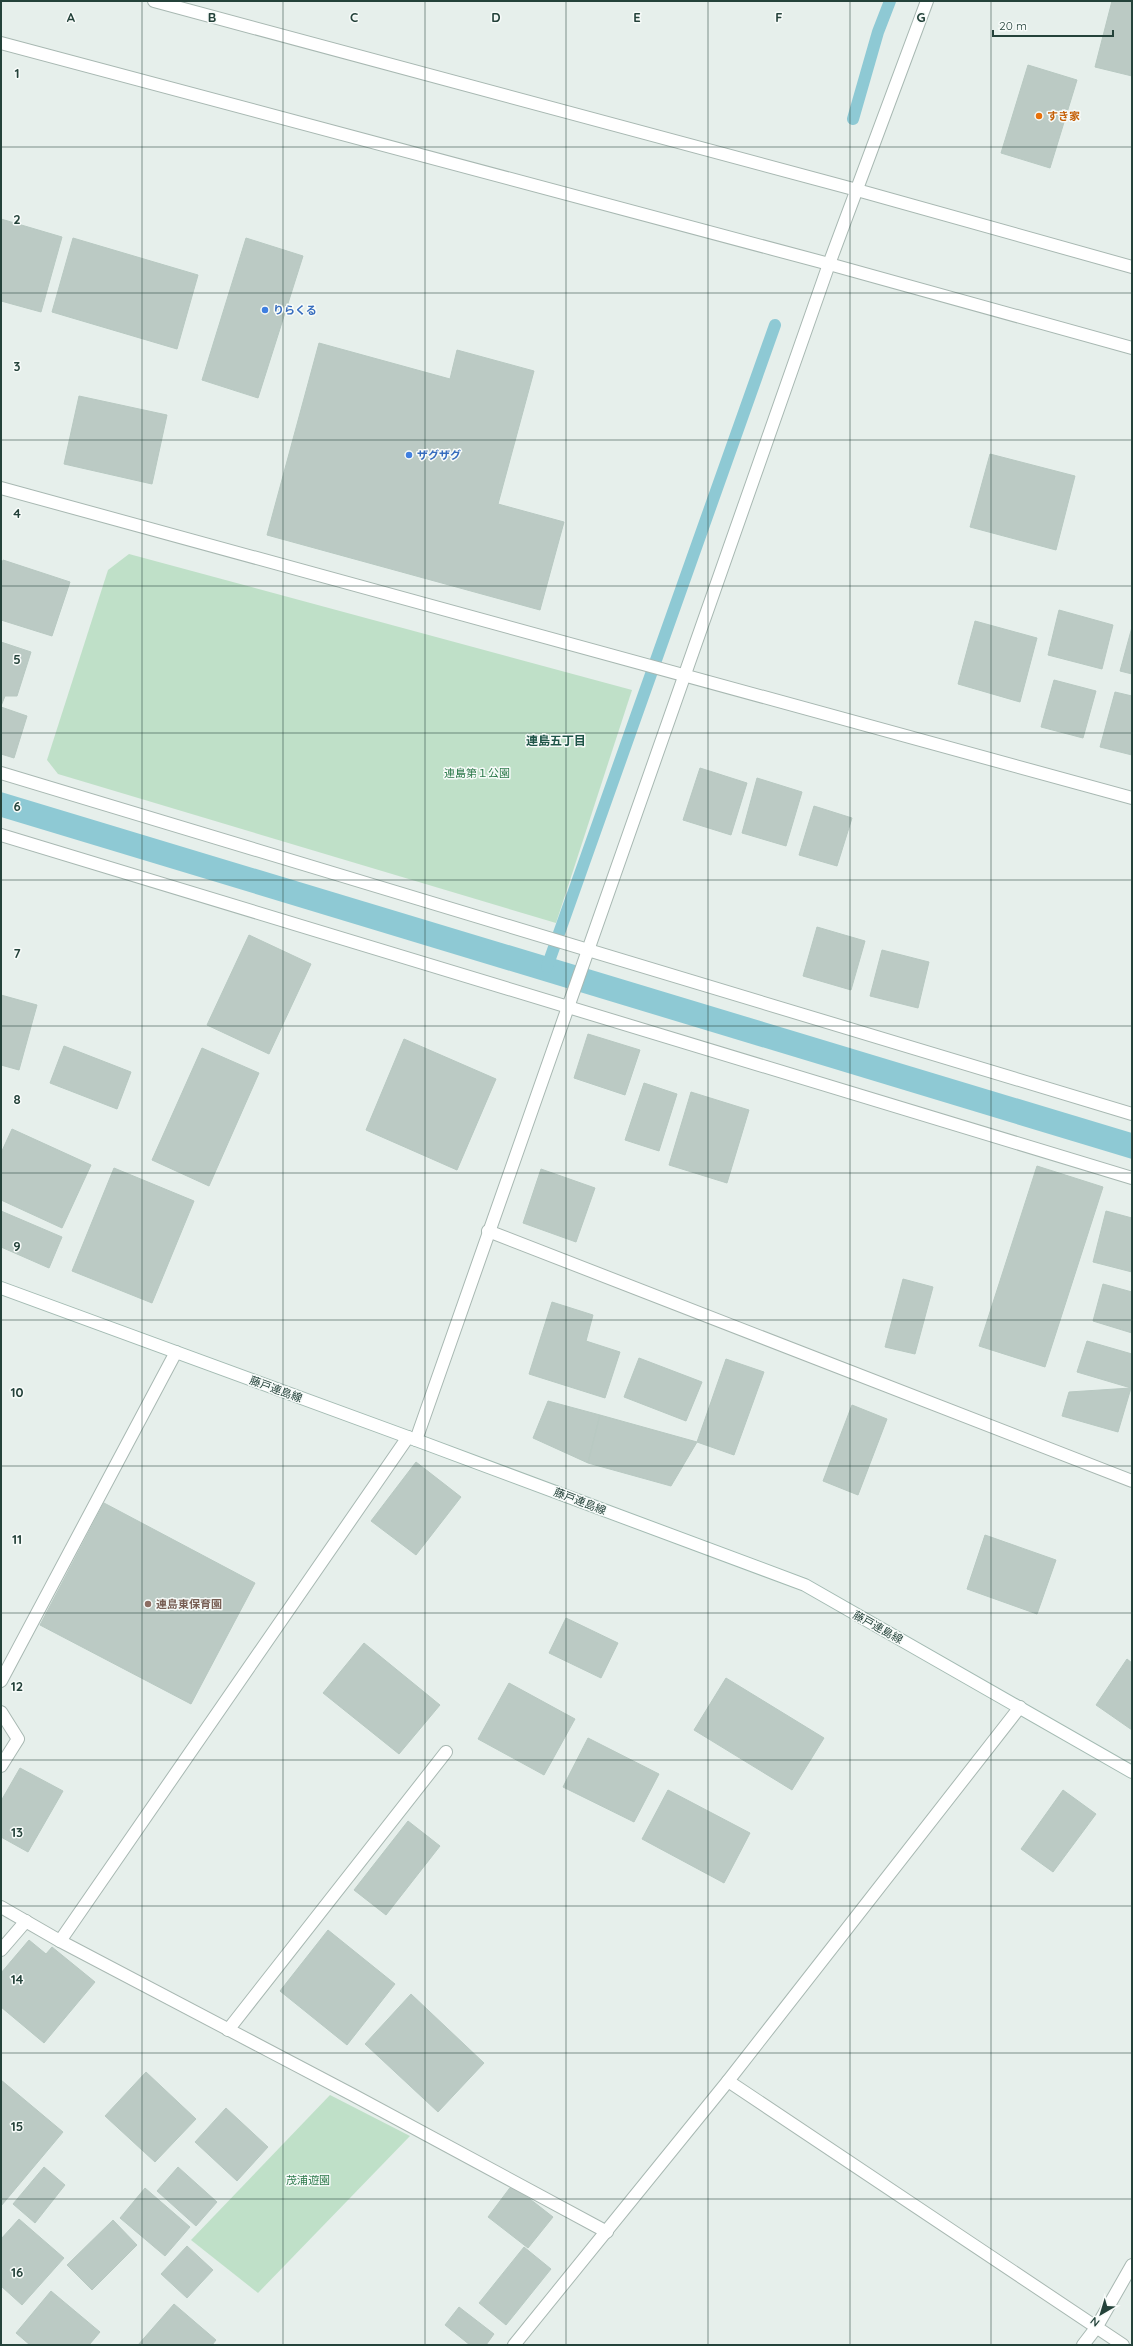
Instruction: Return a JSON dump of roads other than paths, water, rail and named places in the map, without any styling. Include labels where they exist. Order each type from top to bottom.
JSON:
[{"type":"street","points":[[154,1],[857,190],[1132,267]]},
{"type":"street","points":[[60,1941],[412,1438],[569,1008],[829,264],[927,1]]},
{"type":"street","points":[[1,43],[829,264],[1132,348]]},
{"type":"street","points":[[1,488],[662,671],[1132,798]]},
{"type":"street","points":[[1,773],[543,935],[1132,1114]]},
{"type":"street","points":[[1,835],[1132,1178]]},
{"type":"street","points":[[488,1231],[1132,1481]]},
{"type":"street","name":"藤戸連島線","points":[[1,1288],[412,1438],[805,1585],[1132,1772]]},
{"type":"street","points":[[1,1681],[176,1352]]},
{"type":"street","points":[[514,2345],[728,2081],[1020,1707]]},
{"type":"street","points":[[1,1712],[18,1739],[1,1766]]},
{"type":"street","points":[[228,2030],[446,1752]]},
{"type":"street","points":[[1,1906],[60,1941],[607,2232]]},
{"type":"street","points":[[1,1950],[26,1920]]},
{"type":"street","points":[[728,2081],[1123,2345]]},
{"type":"street","points":[[1083,2345],[1096,2328],[1132,2265]]},
{"type":"water","points":[[1,792],[1132,1133],[1132,1159],[1,817]]},
{"type":"waterway","points":[[853,119],[878,32],[890,1]]},
{"type":"waterway","points":[[547,967],[775,325]]},
{"type":"place","name":"すき家","points":[[1039,116]]},
{"type":"place","name":"りらくる","points":[[265,310]]},
{"type":"place","name":"ザグザグ","points":[[409,455]]},
{"type":"place","name":"連島東保育園","points":[[148,1604]]},
{"type":"district","name":"連島五丁目","points":[[556,741]]},
{"type":"park label","name":"連島第１公園","points":[[477,773]]},
{"type":"park label","name":"茂浦遊園","points":[[308,2180]]}]
